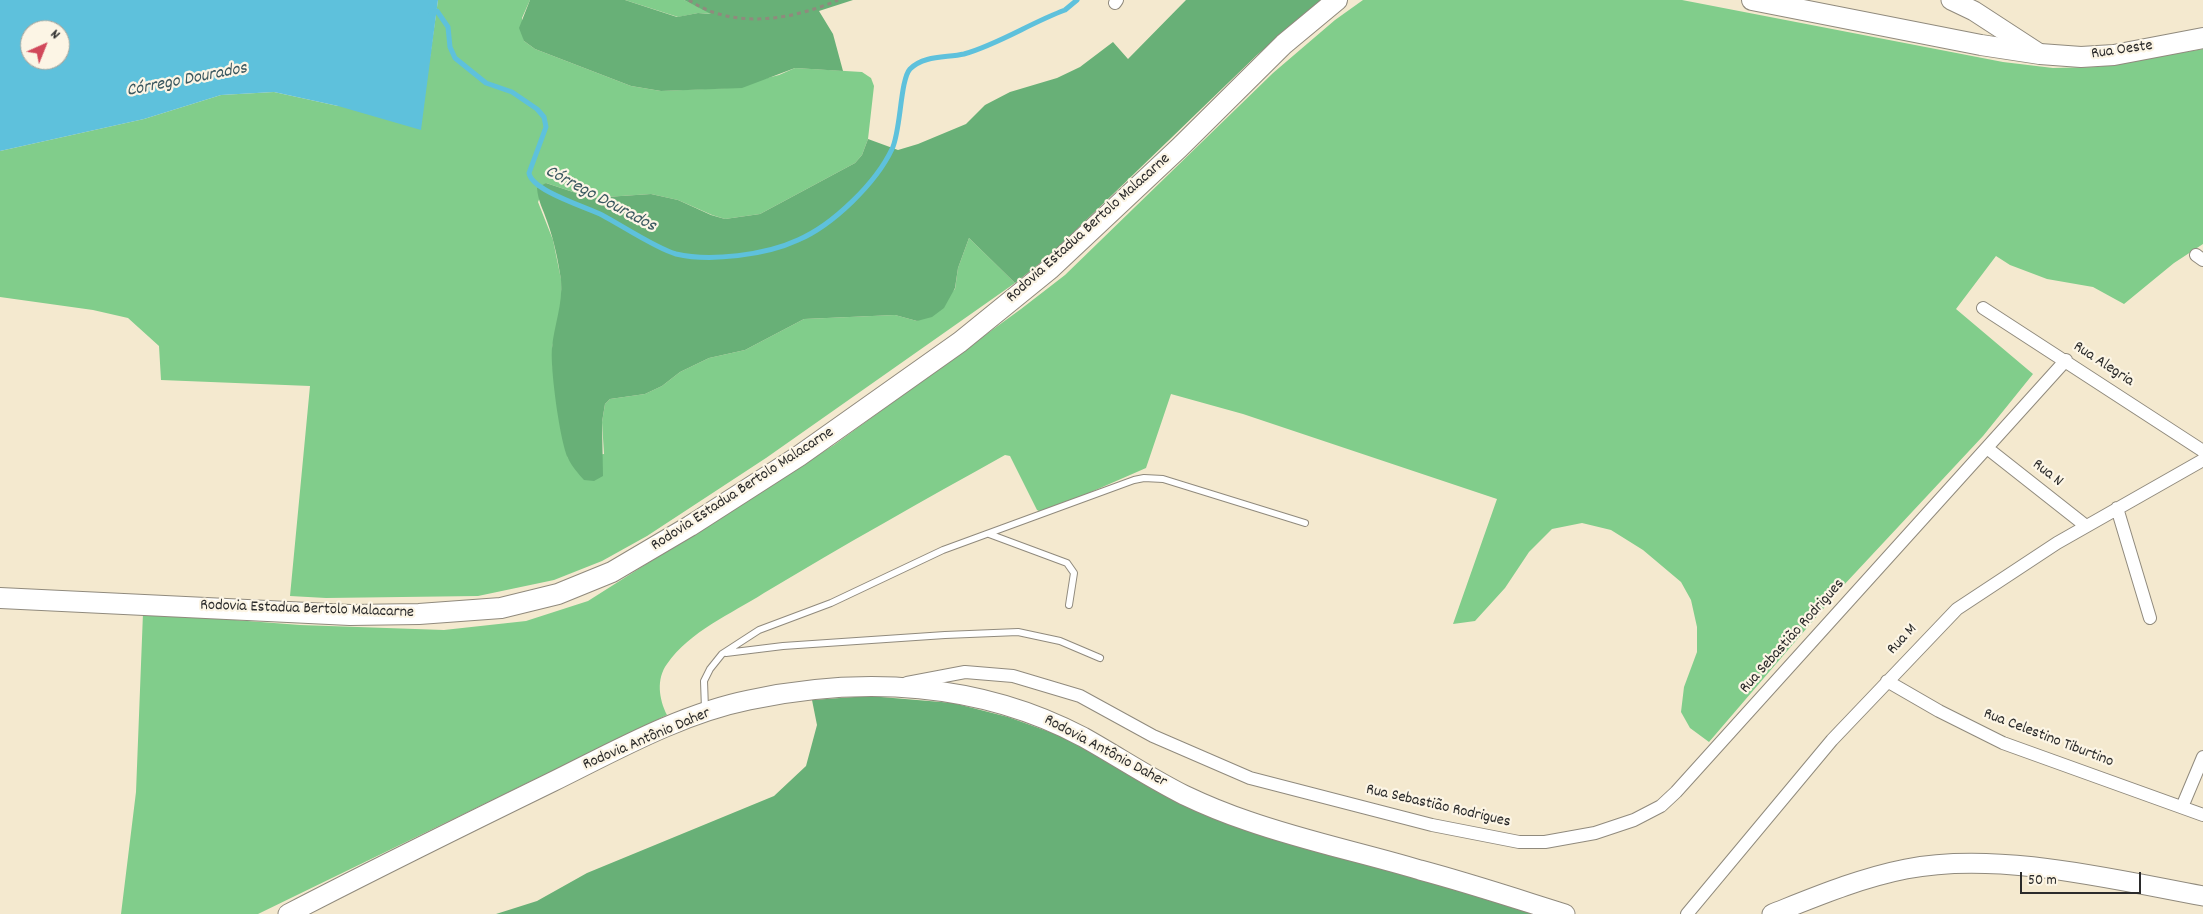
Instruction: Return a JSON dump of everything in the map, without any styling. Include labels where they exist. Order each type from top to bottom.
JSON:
[{"type":"main road","name":"Rodovia Estadua Bertolo Malacarne","points":[[0,598],[350,615],[419,614],[501,608],[558,594],[612,572],[690,526],[800,456],[960,342],[1050,269],[1179,148],[1284,44],[1337,0]]},
{"type":"main road","points":[[1752,0],[1972,44],[2040,54]]},
{"type":"main road","points":[[1951,0],[1974,11],[2040,54]]},
{"type":"main road","name":"Rua Oeste","points":[[2040,54],[2081,57],[2114,55],[2203,38]]},
{"type":"main road","name":"Rodovia Antônio Daher","points":[[288,914],[598,759],[658,731],[705,713],[746,700],[794,692],[845,687],[895,686],[958,693],[1029,713],[1082,737],[1185,796],[1246,820],[1324,845],[1419,869],[1565,914]]},
{"type":"main road","points":[[1772,914],[1836,889],[1905,869],[1978,862],[2042,869],[2203,896]]},
{"type":"street","name":"Rua Alegria","points":[[1983,308],[2066,360],[2203,451]]},
{"type":"street","name":"Rua Sebastião Rodrigues","points":[[895,686],[965,672],[1013,676],[1080,696],[1153,736],[1250,778],[1432,826],[1494,839],[1518,842],[1574,839],[1634,820],[1661,806],[1676,792],[2066,360]]},
{"type":"street","name":"Rua N","points":[[1987,448],[2086,526]]},
{"type":"street","name":"Rua M","points":[[1687,914],[1832,740],[1957,610],[2057,543],[2203,460]]},
{"type":"street","points":[[2117,508],[2150,618]]},
{"type":"street","name":"Rua Celestino Tiburtino","points":[[1887,681],[1939,711],[2003,743],[2203,815]]},
{"type":"street","points":[[2182,807],[2203,757]]},
{"type":"lane","points":[[705,713],[704,681],[722,654],[759,630],[831,603],[943,550],[1144,478],[1163,479],[1304,523]]},
{"type":"lane","points":[[989,534],[1068,563],[1074,574],[1069,606]]},
{"type":"lane","points":[[722,654],[783,646],[1018,632],[1060,641],[1100,658]]},
{"type":"path","points":[[689,0],[703,9],[737,19],[810,12],[838,0]]},
{"type":"green space","points":[[438,0],[530,0],[522,18],[524,41],[535,49],[631,86],[661,91],[727,88],[779,75],[795,68],[862,72],[871,78],[874,86],[868,139],[862,155],[855,163],[760,214],[725,219],[678,200],[651,194],[591,198],[546,183],[538,202],[553,240],[561,279],[562,299],[552,348],[553,370],[568,458],[604,454],[602,422],[605,404],[610,399],[645,394],[662,386],[680,372],[709,358],[745,350],[804,319],[895,315],[917,321],[955,289],[958,268],[969,238],[1015,283],[766,458],[647,536],[602,561],[554,580],[478,596],[326,598],[290,596],[310,386],[161,380],[159,346],[128,318],[93,310],[0,297],[0,151],[144,119],[221,95],[274,92],[338,106],[430,57]]},
{"type":"green space","points":[[530,0],[625,0],[677,17],[698,13],[711,14],[684,0],[853,0],[819,11],[833,34],[843,71],[795,68],[742,88],[661,91],[631,86],[535,49],[524,41],[519,28]]},
{"type":"green space","points":[[625,0],[684,0],[713,14],[698,13],[678,17]]},
{"type":"green space","points":[[1186,0],[1321,0],[1257,55],[1049,256],[1015,283],[969,238],[958,268],[955,288],[944,308],[932,317],[917,321],[895,315],[804,319],[745,350],[709,358],[680,372],[662,386],[645,394],[610,399],[605,404],[602,422],[603,476],[594,481],[584,480],[575,470],[568,458],[562,436],[556,404],[552,358],[553,340],[561,298],[561,280],[554,243],[537,188],[546,183],[591,198],[651,194],[678,200],[711,215],[725,219],[760,214],[855,163],[862,155],[868,139],[898,150],[918,144],[966,124],[985,105],[1010,92],[1057,78],[1080,67],[1113,42],[1128,59]]},
{"type":"green space","points":[[1363,0],[1682,0],[2003,62],[2053,68],[2097,67],[2203,49],[2203,244],[2174,263],[2124,304],[2093,287],[2047,279],[2010,265],[1996,256],[1956,309],[2033,374],[1983,436],[1842,587],[1709,742],[1690,728],[1681,712],[1684,687],[1697,652],[1697,627],[1691,600],[1681,582],[1643,550],[1611,530],[1582,523],[1552,529],[1529,552],[1505,588],[1475,621],[1453,624],[1497,499],[1243,414],[1171,394],[1146,468],[1043,513],[1037,510],[1010,456],[1005,455],[854,540],[712,624],[676,652],[661,676],[661,696],[667,715],[258,914],[121,914],[136,792],[143,613],[300,625],[444,630],[526,621],[588,601],[834,445],[1065,275],[1273,73],[1335,20]]},
{"type":"green space","points":[[869,696],[953,703],[1008,717],[1061,736],[1087,748],[1156,790],[1551,914],[496,914],[537,901],[587,873],[774,796],[806,766],[817,725],[812,700]]},
{"type":"water","points":[[0,0],[438,0],[421,130],[338,106],[274,92],[221,95],[144,119],[0,151]]},
{"type":"waterway","name":"Córrego Dourados","points":[[431,13],[437,11],[448,27],[450,47],[455,58],[486,83],[512,92],[537,109],[544,117],[546,127],[529,173],[532,180],[539,186],[561,198],[602,215],[668,251],[690,256],[721,257],[770,250],[798,240],[825,224],[852,202],[885,162],[892,149],[904,84],[910,69],[928,59],[964,54],[990,45],[1065,10],[1077,0]]}]
